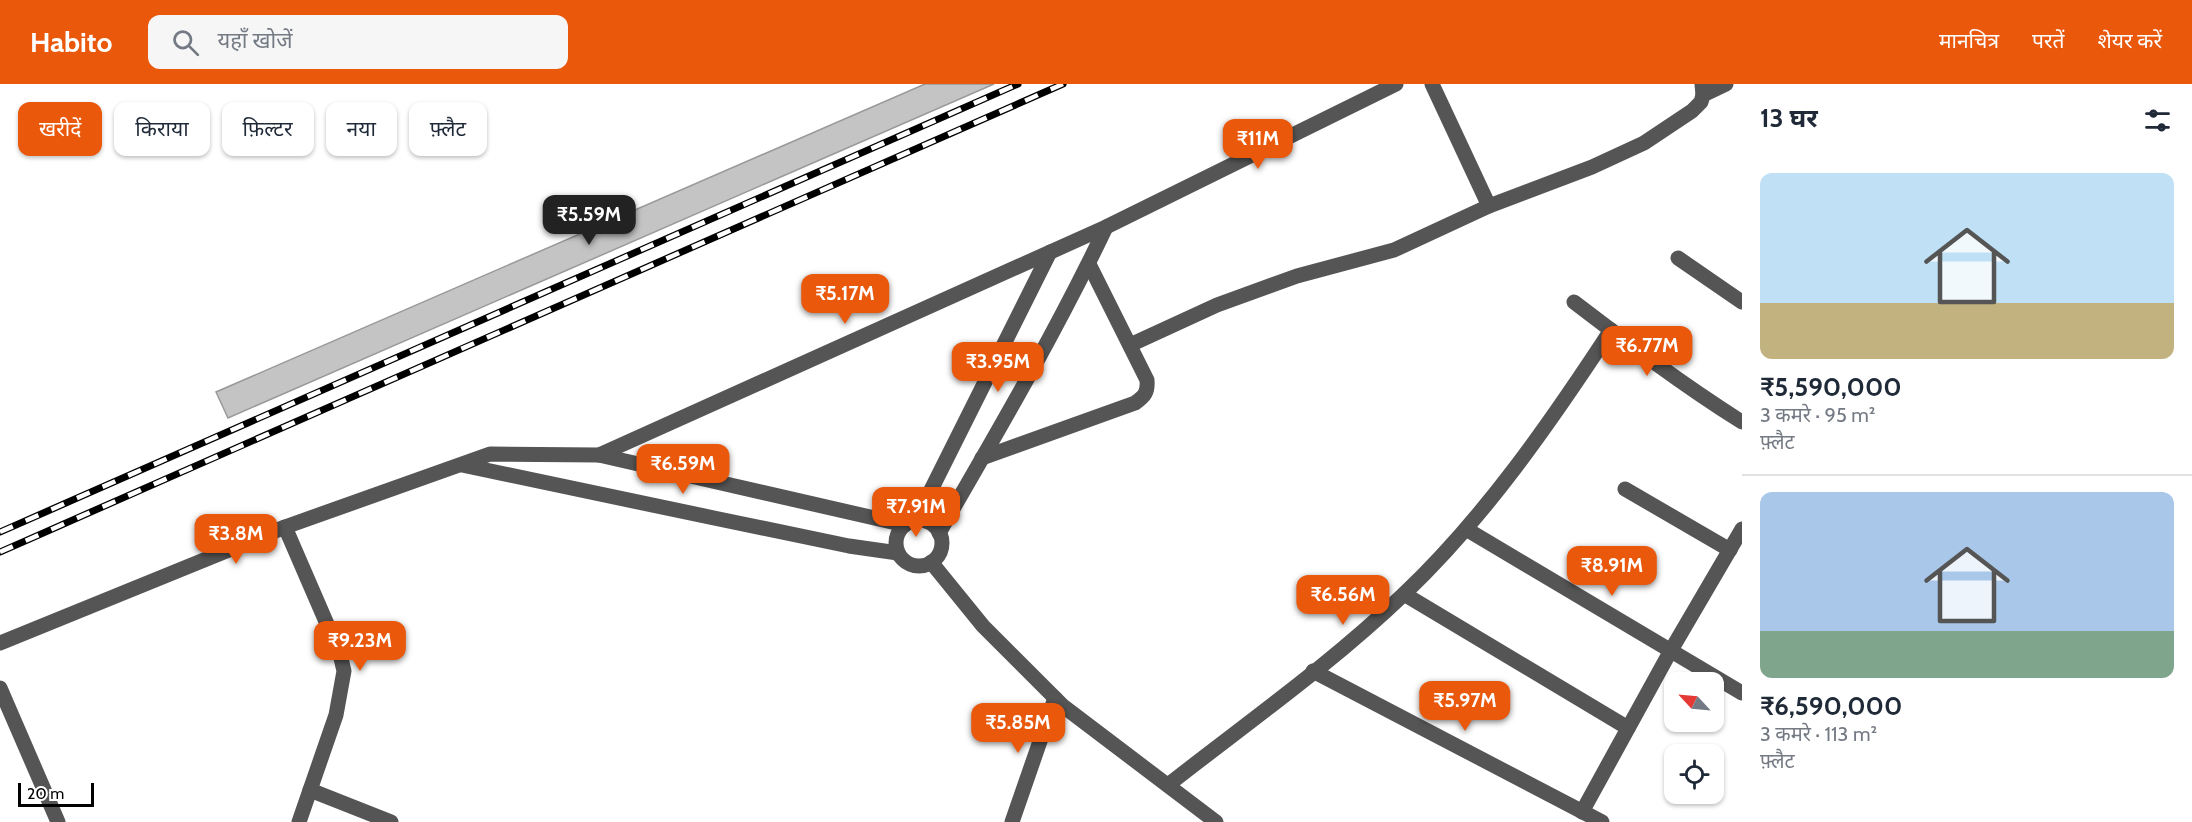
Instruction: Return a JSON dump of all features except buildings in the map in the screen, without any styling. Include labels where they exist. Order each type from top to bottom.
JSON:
[{"type":"street","points":[[599,455],[1106,227],[1396,84]]},
{"type":"street","points":[[1432,84],[1490,206]]},
{"type":"street","points":[[1130,345],[1217,305],[1297,276],[1394,250],[1490,206],[1592,167],[1644,143],[1692,111],[1701,102],[1703,89],[1726,84]]},
{"type":"street","points":[[939,533],[1089,264],[1106,227]]},
{"type":"street","points":[[0,643],[285,527],[490,454],[599,455],[910,522],[930,523],[939,533],[941,544],[938,554],[931,562],[913,565],[904,560],[898,553],[896,538],[910,522],[1050,252]]},
{"type":"street","points":[[1678,258],[1742,302]]},
{"type":"street","points":[[982,458],[1135,403],[1145,396],[1148,388],[1147,380],[1089,264]]},
{"type":"street","points":[[1574,302],[1707,400],[1742,422]]},
{"type":"street","points":[[1168,785],[1313,671],[1404,594],[1466,529],[1563,404],[1611,330]]},
{"type":"street","points":[[462,465],[724,520],[898,553]]},
{"type":"street","points":[[1625,489],[1730,550]]},
{"type":"street","points":[[285,527],[340,654],[344,671],[336,715],[299,822]]},
{"type":"street","points":[[1466,529],[1742,693]]},
{"type":"street","points":[[1582,812],[1742,529]]},
{"type":"street","points":[[931,562],[982,626],[1055,698],[1216,822]]},
{"type":"street","points":[[1404,594],[1628,728]]},
{"type":"street","points":[[1313,671],[1602,822]]},
{"type":"street","points":[[0,688],[58,822]]},
{"type":"street","points":[[1012,822],[1055,698]]},
{"type":"street","points":[[310,790],[391,822]]},
{"type":"railway","points":[[0,532],[1018,84]]},
{"type":"railway","points":[[0,552],[1063,84]]}]
